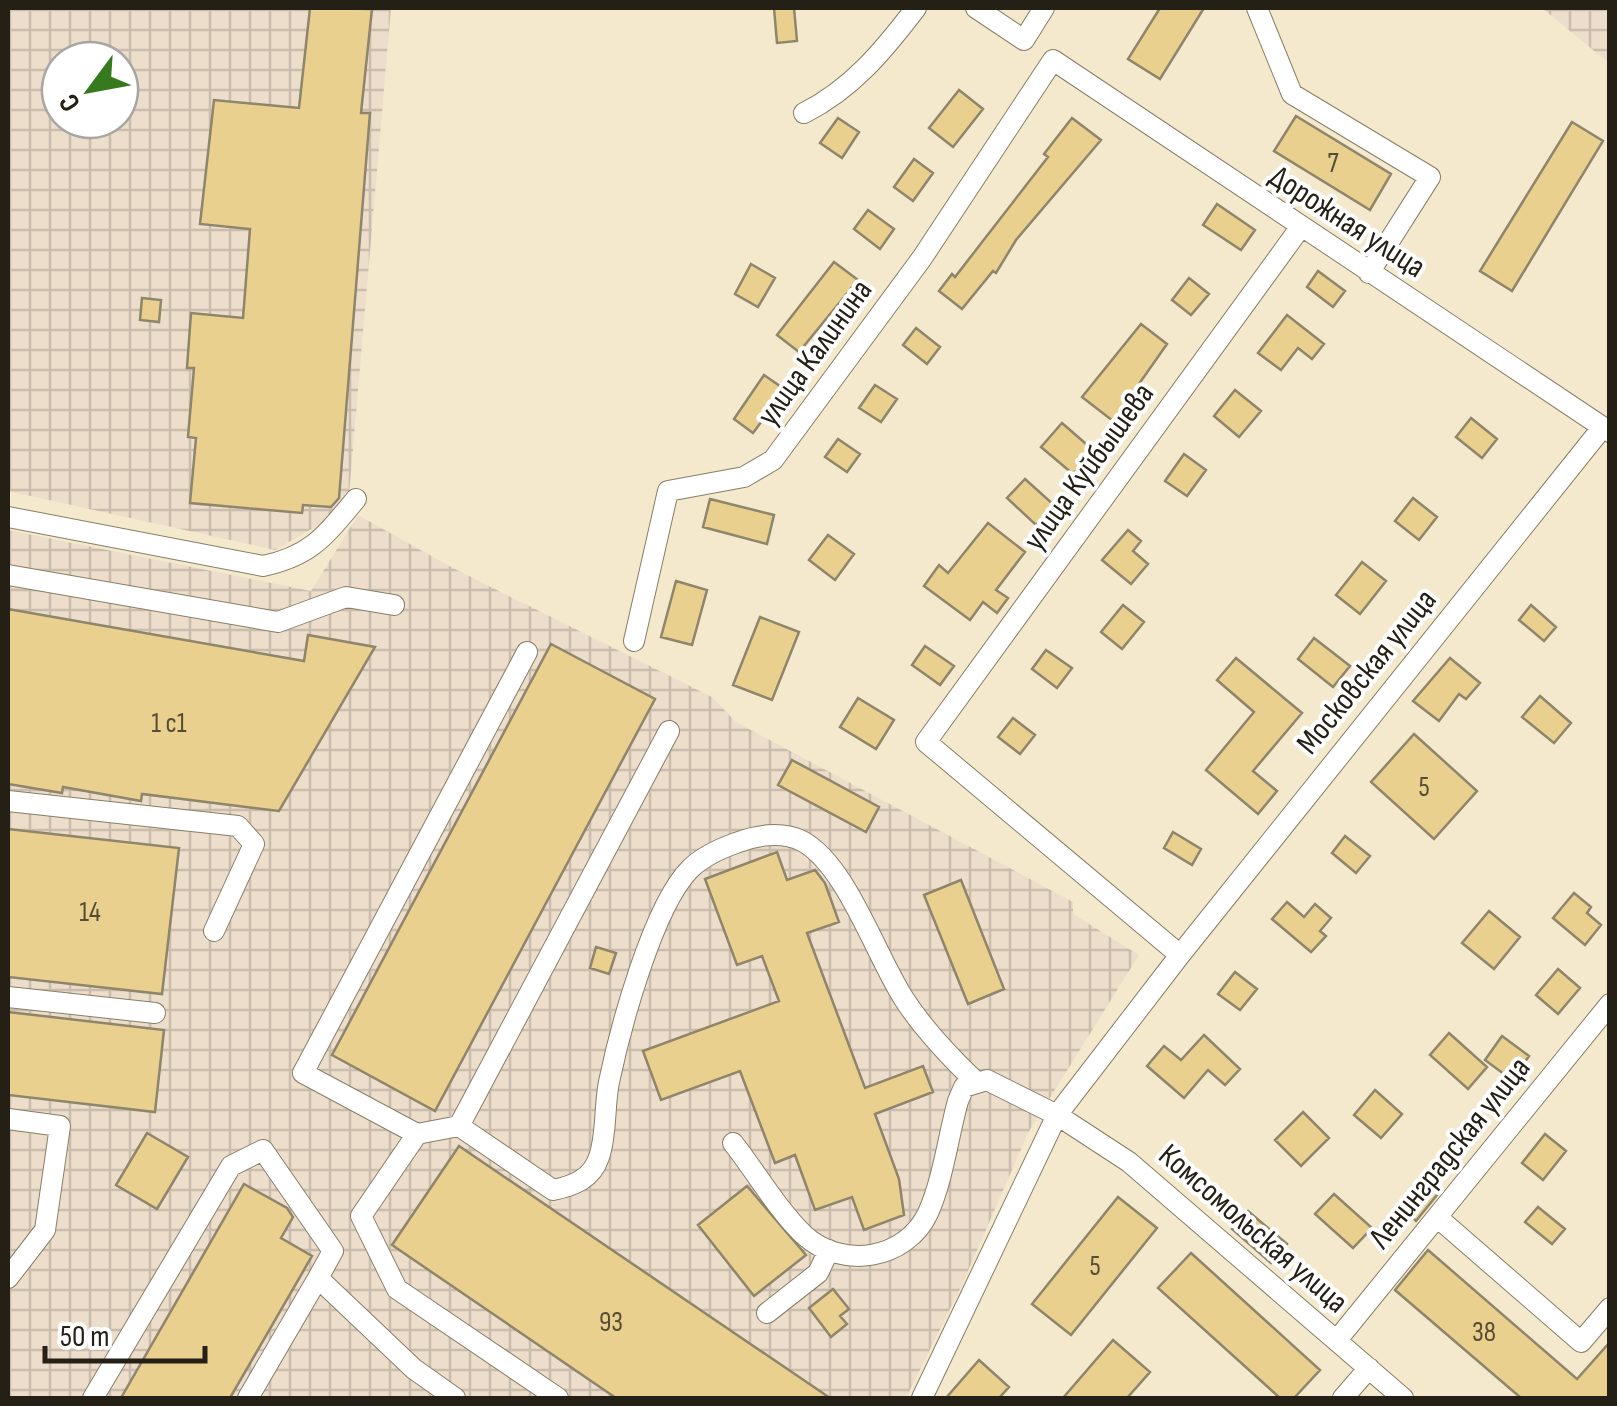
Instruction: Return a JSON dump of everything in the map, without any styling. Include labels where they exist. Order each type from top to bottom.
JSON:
[{"type":"street","points":[[804,114],[834,98],[857,78],[916,8]]},
{"type":"street","points":[[976,8],[1024,40],[1044,8]]},
{"type":"street","points":[[1257,8],[1292,94],[1430,177],[1369,273]]},
{"type":"street","name":"Дорожная улица","points":[[1053,60],[1606,430]]},
{"type":"street","name":"улица Калинина","points":[[634,642],[668,490],[744,477],[773,460],[922,258],[1053,60]]},
{"type":"street","name":"улица Куйбышева","points":[[1180,954],[926,742],[1300,228]]},
{"type":"street","name":"Московская улица","points":[[922,1398],[1057,1115],[1180,954],[1606,430]]},
{"type":"street","points":[[8,517],[263,566],[294,559],[320,541],[356,499]]},
{"type":"street","points":[[8,575],[278,622],[346,597],[394,605]]},
{"type":"street","points":[[527,652],[303,1073],[417,1134],[459,1126],[552,1190],[573,1186],[588,1176],[600,1158],[609,1084],[628,1004],[668,903],[688,871],[713,851],[747,838],[780,834],[802,841],[828,861],[904,1000],[939,1047],[974,1080],[958,1101],[928,1213],[910,1238],[884,1254],[865,1257],[829,1250],[805,1236],[733,1143]]},
{"type":"street","points":[[459,1126],[670,731]]},
{"type":"street","points":[[8,801],[238,826],[254,844],[214,931]]},
{"type":"street","points":[[8,997],[154,1013]]},
{"type":"street","name":"Ленинградская улица","points":[[1337,1340],[1610,1004]]},
{"type":"street","name":"Комсомольская улица","points":[[974,1080],[987,1080],[1057,1115],[1130,1162],[1403,1398]]},
{"type":"street","points":[[8,1119],[60,1126],[45,1230],[8,1278]]},
{"type":"street","points":[[417,1134],[361,1216],[397,1289],[558,1398]]},
{"type":"street","points":[[93,1398],[231,1166],[263,1150],[333,1251],[248,1398]]},
{"type":"street","points":[[1438,1217],[1581,1342],[1610,1308]]},
{"type":"street","points":[[767,1313],[818,1272],[829,1250]]},
{"type":"street","points":[[318,1278],[414,1369],[454,1398]]},
{"type":"street","points":[[1343,1398],[1369,1368]]},
{"type":"shaded area","points":[[9,8],[391,8],[349,495],[331,518],[275,550],[8,491]]},
{"type":"shaded area","points":[[1542,8],[1609,8],[1609,63]]},
{"type":"shaded area","points":[[358,515],[449,566],[712,697],[736,722],[1073,902],[1073,914],[1139,955],[1028,1133],[962,1285],[906,1398],[8,1398],[8,530],[311,591]]},
{"type":"building","points":[[310,8],[372,9],[361,113],[370,113],[339,498],[331,507],[303,505],[302,513],[190,503],[196,438],[188,437],[194,368],[187,368],[191,313],[243,318],[250,229],[200,224],[214,100],[299,108]]},
{"type":"building","points":[[774,8],[794,8],[797,41],[777,43]]},
{"type":"building","points":[[1160,8],[1204,8],[1160,79],[1128,59]]},
{"type":"building","points":[[959,90],[983,109],[953,147],[929,128]]},
{"type":"building","points":[[1296,116],[1391,174],[1370,210],[1274,151]]},
{"type":"building","points":[[838,118],[859,132],[842,158],[820,143]]},
{"type":"building","points":[[1072,118],[1101,140],[1016,240],[996,273],[993,271],[962,309],[939,291],[952,274],[955,277],[1048,157],[1044,154]]},
{"type":"building","points":[[1572,122],[1603,141],[1512,291],[1480,271]]},
{"type":"building","points":[[914,159],[933,173],[913,201],[894,187]]},
{"type":"building","points":[[1217,204],[1255,230],[1241,250],[1203,225]]},
{"type":"building","points":[[868,210],[894,229],[880,249],[854,229]]},
{"type":"building","points":[[834,262],[858,280],[799,352],[777,335]]},
{"type":"building","points":[[751,264],[775,278],[758,307],[735,294]]},
{"type":"building","points":[[1318,271],[1345,291],[1333,307],[1307,287]]},
{"type":"building","points":[[1189,278],[1209,294],[1191,315],[1172,300]]},
{"type":"building","points":[[142,298],[161,300],[159,322],[140,320]]},
{"type":"building","points":[[1287,315],[1324,344],[1312,359],[1298,348],[1281,370],[1258,353]]},
{"type":"building","points":[[1141,324],[1167,344],[1113,421],[1082,397]]},
{"type":"building","points":[[916,328],[940,347],[927,364],[903,345]]},
{"type":"building","points":[[764,375],[790,393],[778,409],[773,406],[753,433],[734,419]]},
{"type":"building","points":[[875,385],[897,399],[881,422],[859,408]]},
{"type":"building","points":[[1235,390],[1261,411],[1239,437],[1214,416]]},
{"type":"building","points":[[1471,418],[1497,439],[1482,458],[1456,437]]},
{"type":"building","points":[[1062,423],[1093,450],[1073,474],[1041,447]]},
{"type":"building","points":[[838,439],[860,454],[847,472],[825,457]]},
{"type":"building","points":[[1184,454],[1206,470],[1187,496],[1165,481]]},
{"type":"building","points":[[1025,479],[1054,505],[1036,525],[1007,498]]},
{"type":"building","points":[[1413,498],[1437,517],[1419,540],[1395,521]]},
{"type":"building","points":[[710,499],[774,515],[767,544],[703,527]]},
{"type":"building","points":[[988,523],[1025,552],[996,590],[1008,598],[997,613],[983,602],[970,620],[924,586],[939,565],[948,573]]},
{"type":"building","points":[[1128,530],[1141,541],[1133,551],[1148,564],[1131,584],[1102,560]]},
{"type":"building","points":[[828,535],[854,554],[835,580],[809,560]]},
{"type":"building","points":[[1362,562],[1386,581],[1360,614],[1336,595]]},
{"type":"building","points":[[676,581],[707,590],[692,645],[661,637]]},
{"type":"building","points":[[1123,605],[1144,622],[1122,649],[1101,632]]},
{"type":"building","points":[[1531,605],[1556,627],[1544,641],[1519,620]]},
{"type":"building","points":[[8,609],[304,661],[308,635],[375,647],[279,811],[142,794],[141,801],[63,787],[62,793],[8,784]]},
{"type":"building","points":[[760,617],[799,632],[772,700],[733,685]]},
{"type":"building","points":[[1314,638],[1350,666],[1333,687],[1298,659]]},
{"type":"building","points":[[551,644],[655,699],[435,1111],[332,1055]]},
{"type":"building","points":[[925,646],[954,666],[940,685],[912,665]]},
{"type":"building","points":[[1046,650],[1072,668],[1057,688],[1032,669]]},
{"type":"building","points":[[1236,658],[1302,713],[1253,771],[1277,791],[1258,814],[1206,770],[1254,712],[1217,680]]},
{"type":"building","points":[[1450,658],[1480,683],[1466,699],[1459,694],[1439,721],[1413,701]]},
{"type":"building","points":[[1540,696],[1571,723],[1554,743],[1522,717]]},
{"type":"building","points":[[858,698],[894,720],[876,749],[840,727]]},
{"type":"building","points":[[1013,718],[1035,735],[1020,754],[998,737]]},
{"type":"building","points":[[1414,734],[1477,791],[1434,839],[1371,782]]},
{"type":"building","points":[[792,760],[879,807],[866,832],[778,785]]},
{"type":"building","points":[[8,829],[179,848],[162,994],[8,977]]},
{"type":"building","points":[[1173,832],[1201,849],[1192,865],[1164,848]]},
{"type":"building","points":[[1345,836],[1370,856],[1356,873],[1332,853]]},
{"type":"building","points":[[777,852],[787,880],[815,870],[825,883],[839,922],[807,933],[865,1088],[923,1066],[933,1092],[875,1114],[899,1179],[904,1215],[864,1230],[852,1197],[815,1210],[795,1155],[775,1163],[740,1071],[661,1100],[643,1051],[779,1001],[762,956],[737,965],[705,879]]},
{"type":"building","points":[[961,880],[1004,989],[968,1004],[924,895]]},
{"type":"building","points":[[1574,893],[1591,907],[1587,913],[1601,925],[1585,945],[1553,918]]},
{"type":"building","points":[[1287,902],[1304,917],[1315,904],[1331,918],[1320,931],[1326,936],[1311,952],[1272,919]]},
{"type":"building","points":[[1489,911],[1520,937],[1494,969],[1462,943]]},
{"type":"building","points":[[596,947],[616,953],[609,974],[590,968]]},
{"type":"building","points":[[1558,969],[1580,988],[1558,1014],[1536,995]]},
{"type":"building","points":[[1235,972],[1257,989],[1240,1010],[1218,994]]},
{"type":"building","points":[[8,1012],[164,1030],[155,1112],[8,1095]]},
{"type":"building","points":[[1449,1033],[1487,1067],[1468,1089],[1430,1055]]},
{"type":"building","points":[[1204,1035],[1240,1069],[1225,1085],[1208,1070],[1184,1098],[1147,1066],[1164,1046],[1181,1060]]},
{"type":"building","points":[[1502,1036],[1529,1056],[1512,1080],[1485,1060]]},
{"type":"building","points":[[1375,1090],[1402,1114],[1381,1138],[1354,1115]]},
{"type":"building","points":[[1303,1112],[1329,1138],[1301,1166],[1275,1140]]},
{"type":"building","points":[[147,1133],[188,1157],[157,1209],[116,1185]]},
{"type":"building","points":[[1545,1134],[1566,1151],[1543,1180],[1522,1163]]},
{"type":"building","points":[[459,1146],[830,1398],[616,1398],[392,1245]]},
{"type":"building","points":[[1434,1183],[1441,1190],[1416,1221],[1408,1213]]},
{"type":"building","points":[[244,1184],[287,1208],[293,1217],[281,1238],[312,1256],[230,1398],[121,1398]]},
{"type":"building","points":[[747,1186],[806,1255],[754,1296],[698,1225]]},
{"type":"building","points":[[1334,1194],[1372,1228],[1353,1248],[1315,1214]]},
{"type":"building","points":[[1118,1197],[1157,1228],[1071,1335],[1032,1304]]},
{"type":"building","points":[[1538,1207],[1565,1229],[1552,1244],[1525,1222]]},
{"type":"building","points":[[1248,1211],[1287,1244],[1271,1263],[1232,1229]]},
{"type":"building","points":[[1428,1250],[1577,1379],[1610,1342],[1610,1398],[1521,1398],[1395,1290]]},
{"type":"building","points":[[1191,1253],[1320,1370],[1294,1398],[1280,1398],[1158,1288]]},
{"type":"building","points":[[833,1289],[849,1309],[840,1316],[847,1324],[831,1337],[809,1308]]},
{"type":"building","points":[[1113,1340],[1150,1372],[1127,1398],[1063,1398]]},
{"type":"building","points":[[979,1360],[1009,1387],[999,1398],[946,1398]]}]
